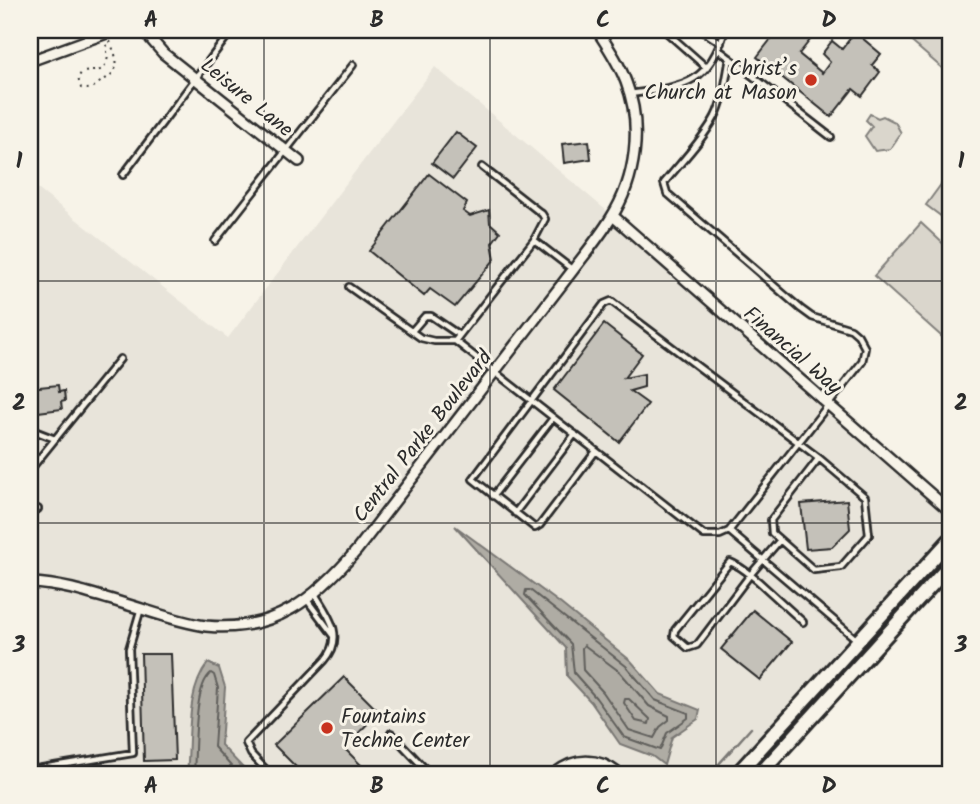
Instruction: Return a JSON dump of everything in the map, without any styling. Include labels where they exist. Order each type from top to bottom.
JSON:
[{"type":"main road","points":[[737,774],[950,540]]},
{"type":"main road","points":[[761,774],[950,565]]},
{"type":"street","name":"Leisure Lane","points":[[143,30],[163,53],[299,161]]},
{"type":"street","name":"Central Parke Boulevard","points":[[30,583],[69,587],[186,622],[228,626],[262,621],[282,614],[311,597],[334,577],[613,216],[632,168],[635,131],[630,94],[616,61],[597,30]]},
{"type":"street","points":[[30,61],[106,32]]},
{"type":"street","name":"Financial Way","points":[[613,216],[950,511]]},
{"type":"street","points":[[554,774],[569,764],[583,761],[598,762],[619,774]]},
{"type":"lane","points":[[123,175],[233,30]]},
{"type":"lane","points":[[664,30],[707,68]]},
{"type":"lane","points":[[701,30],[721,43]]},
{"type":"lane","points":[[630,94],[688,82],[701,76],[718,49],[725,30]]},
{"type":"lane","points":[[718,49],[831,137]]},
{"type":"lane","points":[[349,287],[421,338],[455,341],[704,535],[720,535],[729,531],[828,403],[858,370],[864,355],[862,341],[850,329],[825,322],[801,309],[664,188],[664,183],[716,116],[723,96],[730,58]]},
{"type":"lane","points":[[215,241],[353,65]]},
{"type":"lane","points":[[455,341],[534,240],[545,219],[482,167]]},
{"type":"lane","points":[[534,240],[573,270]]},
{"type":"lane","points":[[596,451],[535,528],[472,479],[604,304],[611,301],[819,458],[865,497],[869,536],[841,567],[814,570],[772,533],[771,520],[819,458]]},
{"type":"lane","points":[[412,331],[425,316],[431,316],[459,335]]},
{"type":"lane","points":[[30,470],[120,359]]},
{"type":"lane","points":[[493,496],[553,418]]},
{"type":"lane","points":[[30,433],[37,432],[55,439]]},
{"type":"lane","points":[[515,513],[575,434]]},
{"type":"lane","points":[[30,513],[38,509]]},
{"type":"lane","points":[[729,531],[858,641]]},
{"type":"lane","points":[[780,540],[750,575],[698,645],[688,648],[676,640],[675,631],[730,562],[750,575],[803,622]]},
{"type":"lane","points":[[311,597],[325,627],[334,636]]},
{"type":"lane","points":[[270,774],[251,754],[246,743],[331,653],[333,622],[311,597]]},
{"type":"lane","points":[[30,770],[133,753],[129,649],[141,608]]},
{"type":"lane","points":[[391,733],[430,774]]},
{"type":"path","points":[[106,32],[111,44],[117,66],[113,75],[92,89],[81,88],[78,78],[81,73],[97,72],[102,68],[108,57],[106,46],[111,44]]},
{"type":"shaded area","points":[[914,30],[950,30],[950,75],[907,38]]},
{"type":"shaded area","points":[[435,67],[613,216],[950,511],[950,540],[737,774],[30,774],[30,183],[228,338]]},
{"type":"shaded area","points":[[870,114],[895,122],[901,133],[890,149],[875,151],[865,136],[872,126],[866,120]]},
{"type":"shaded area","points":[[950,172],[950,223],[926,205]]},
{"type":"shaded area","points":[[921,223],[950,250],[950,344],[874,276]]},
{"type":"water","points":[[455,526],[561,604],[631,661],[660,694],[700,710],[698,719],[672,737],[664,765],[652,756],[620,744],[591,702],[567,676],[566,648]]},
{"type":"water","points":[[208,663],[219,668],[225,687],[221,745],[244,769],[245,774],[187,774],[192,702]]},
{"type":"building","points":[[778,30],[818,30],[799,54],[822,73],[830,62],[822,54],[832,41],[842,49],[855,32],[881,54],[872,65],[880,72],[862,96],[853,89],[831,117],[757,57]]},
{"type":"building","points":[[456,132],[477,148],[453,179],[432,163]]},
{"type":"building","points":[[589,141],[591,159],[564,163],[562,144]]},
{"type":"building","points":[[429,174],[467,203],[463,211],[470,216],[489,210],[490,223],[500,232],[492,243],[495,259],[455,307],[430,289],[424,296],[369,251]]},
{"type":"building","points":[[604,324],[642,354],[624,378],[644,374],[644,387],[630,391],[648,404],[619,442],[554,390]]},
{"type":"building","points":[[58,385],[59,392],[64,391],[62,409],[30,413],[30,388]]},
{"type":"building","points":[[847,500],[850,529],[832,547],[806,549],[801,504]]},
{"type":"building","points":[[753,610],[792,642],[760,680],[721,649]]},
{"type":"building","points":[[141,654],[171,654],[175,760],[144,761]]},
{"type":"building","name":"Fountains Techne Center","points":[[344,677],[379,712],[344,748],[370,774],[303,774],[274,745]]},
{"type":"waterway","points":[[710,774],[751,728]]},
{"type":"place","name":"Christ’s Church at Mason","points":[[811,80]]},
{"type":"place","name":"Fountains Techne Center","points":[[327,728]]}]
